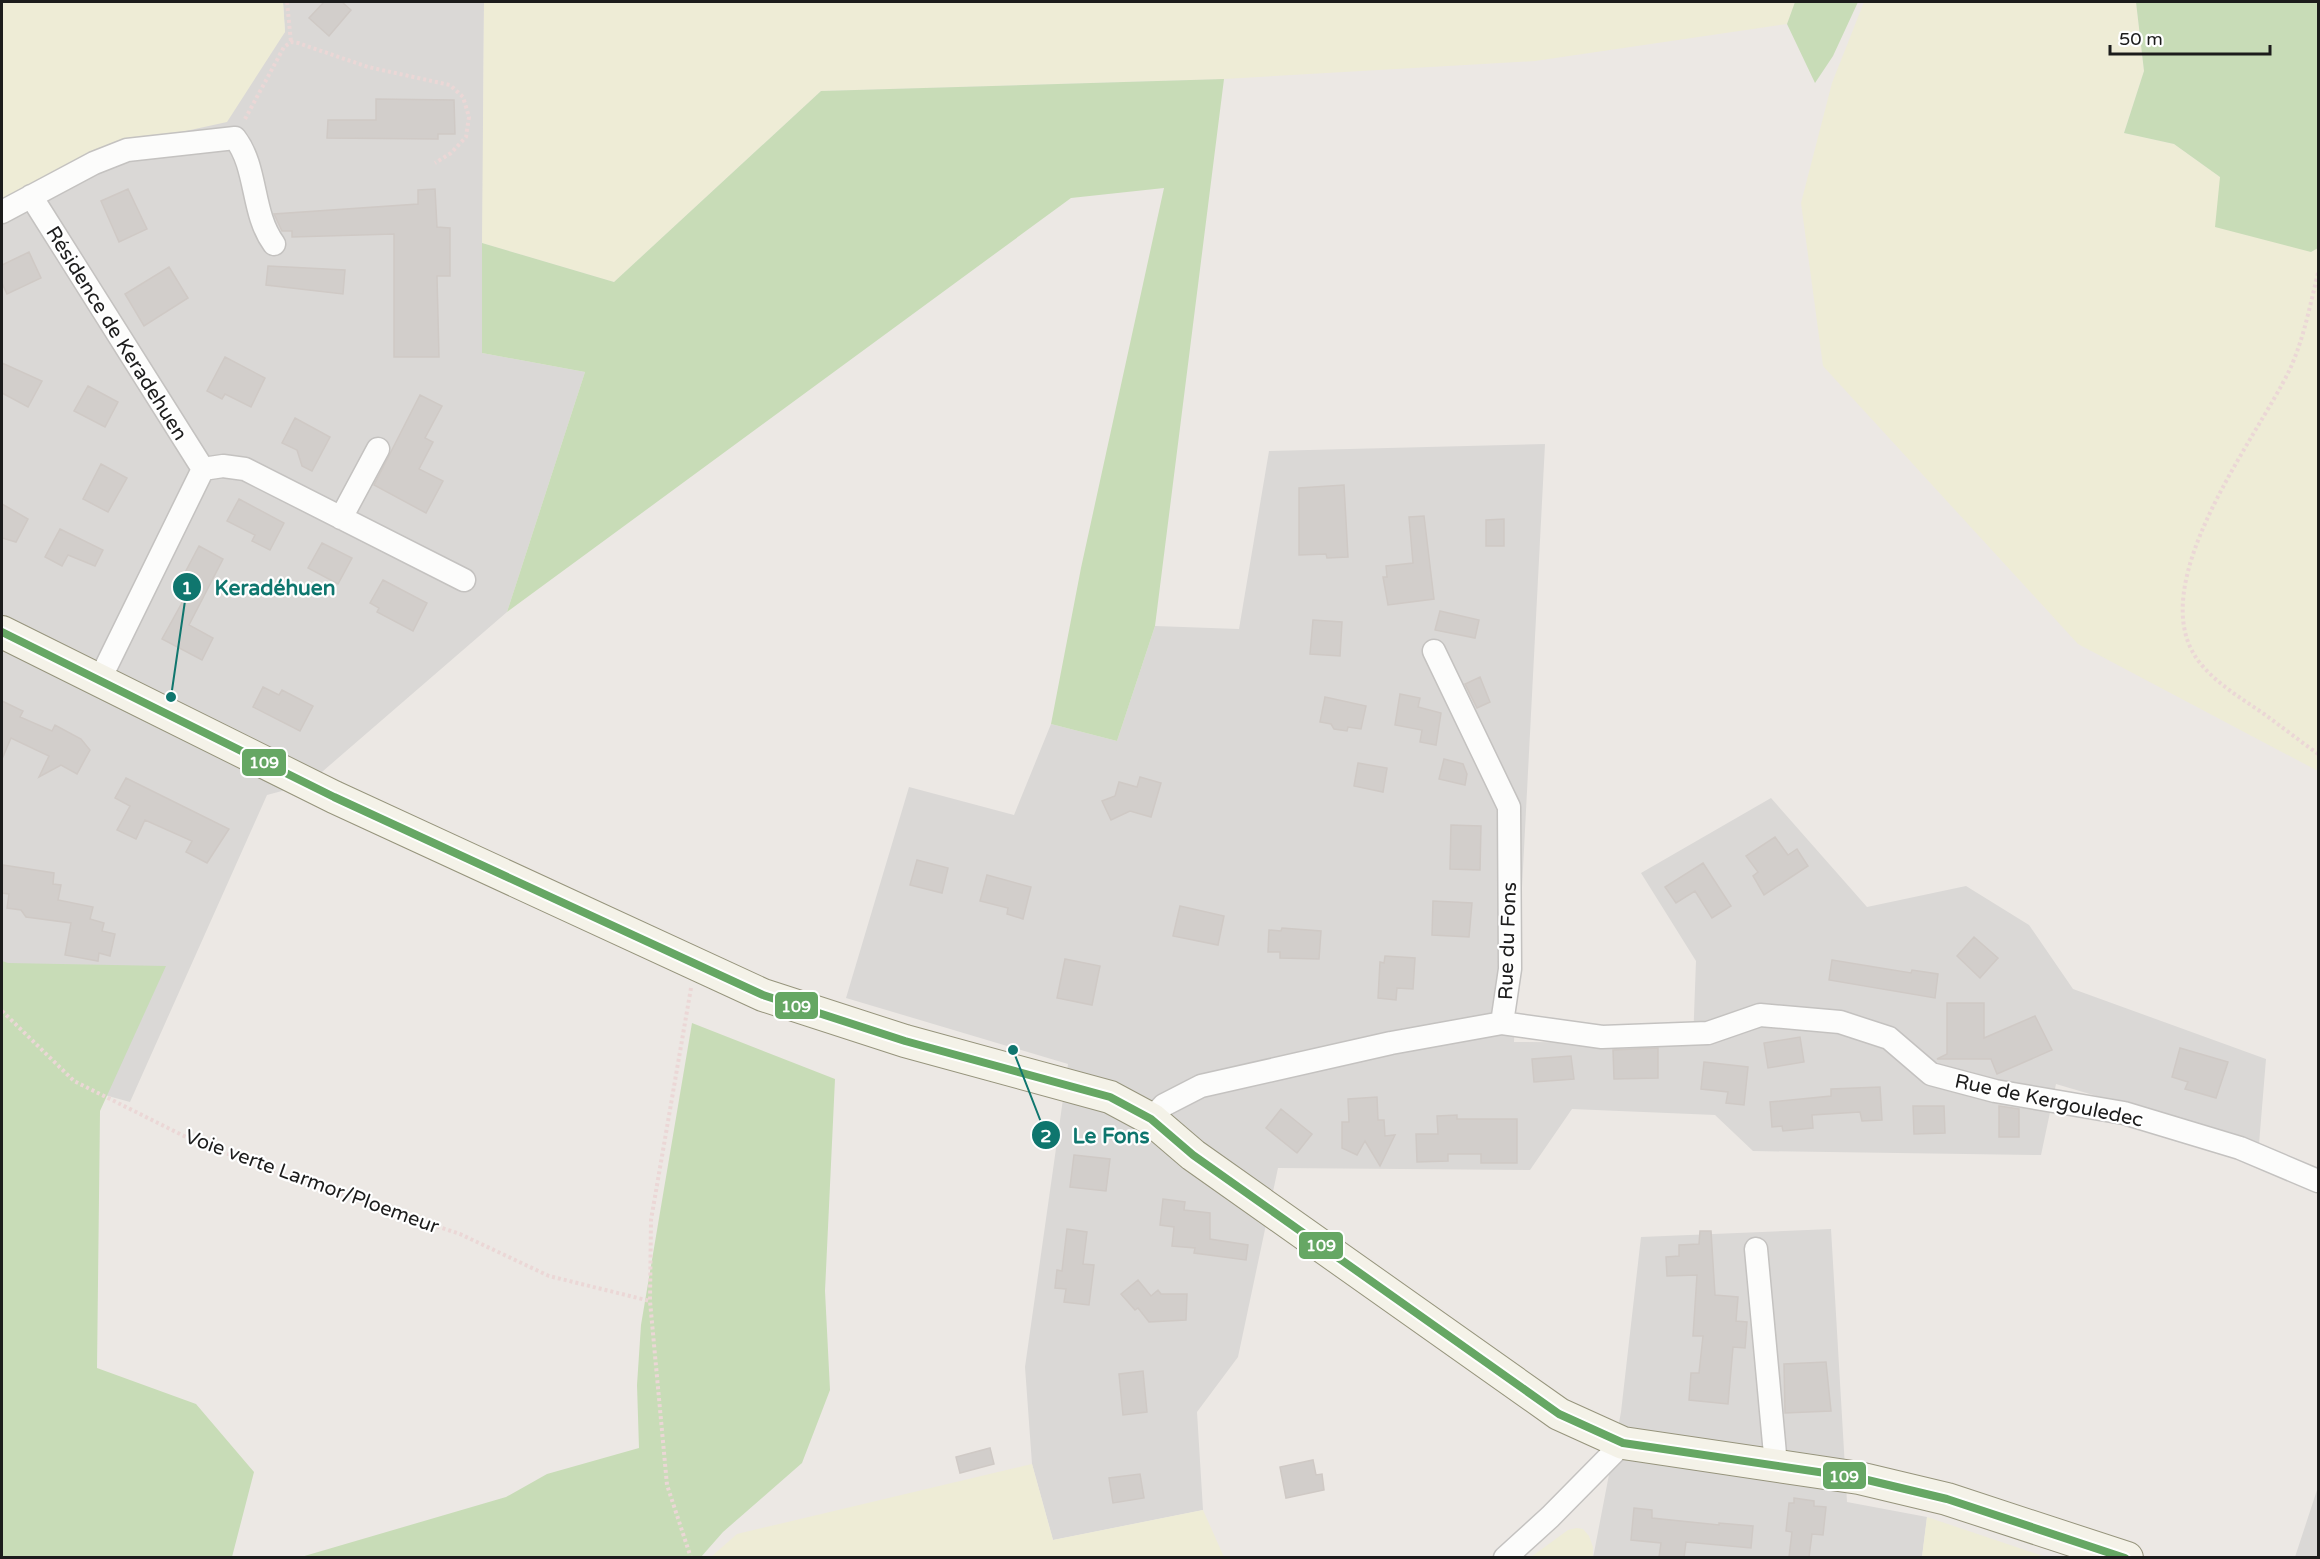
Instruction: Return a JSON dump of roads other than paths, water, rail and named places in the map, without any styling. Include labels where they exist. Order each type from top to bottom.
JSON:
[{"type":"main road","points":[[2,632],[334,797],[763,995],[905,1041],[1110,1097],[1151,1119],[1193,1155],[1559,1414],[1623,1443],[1858,1478],[1947,1499],[2127,1557]]},
{"type":"street","points":[[2,212],[127,150],[235,138],[244,150],[261,221],[274,244]]},
{"type":"street","name":"Résidence de Keradehuen","points":[[31,196],[203,470]]},
{"type":"street","points":[[341,518],[378,449]]},
{"type":"street","points":[[99,681],[203,470],[223,466],[244,469],[464,580]]},
{"type":"street","name":"Rue du Fons","points":[[1151,1119],[1164,1105],[1201,1086],[1391,1043],[1502,1023],[1510,969],[1509,807],[1434,651]]},
{"type":"street","name":"Rue de Kergouledec","points":[[1502,1023],[1602,1037],[1708,1033],[1760,1015],[1840,1022],[1888,1038],[1931,1074],[1995,1092],[2124,1113],[2240,1148],[2319,1181]]},
{"type":"street","points":[[1756,1249],[1776,1465]]},
{"type":"street","points":[[1505,1557],[1550,1517],[1623,1443]]},
{"type":"place","name":"Keradéhuen","points":[[171,697]]},
{"type":"place","name":"Le Fons","points":[[1013,1050]]}]
